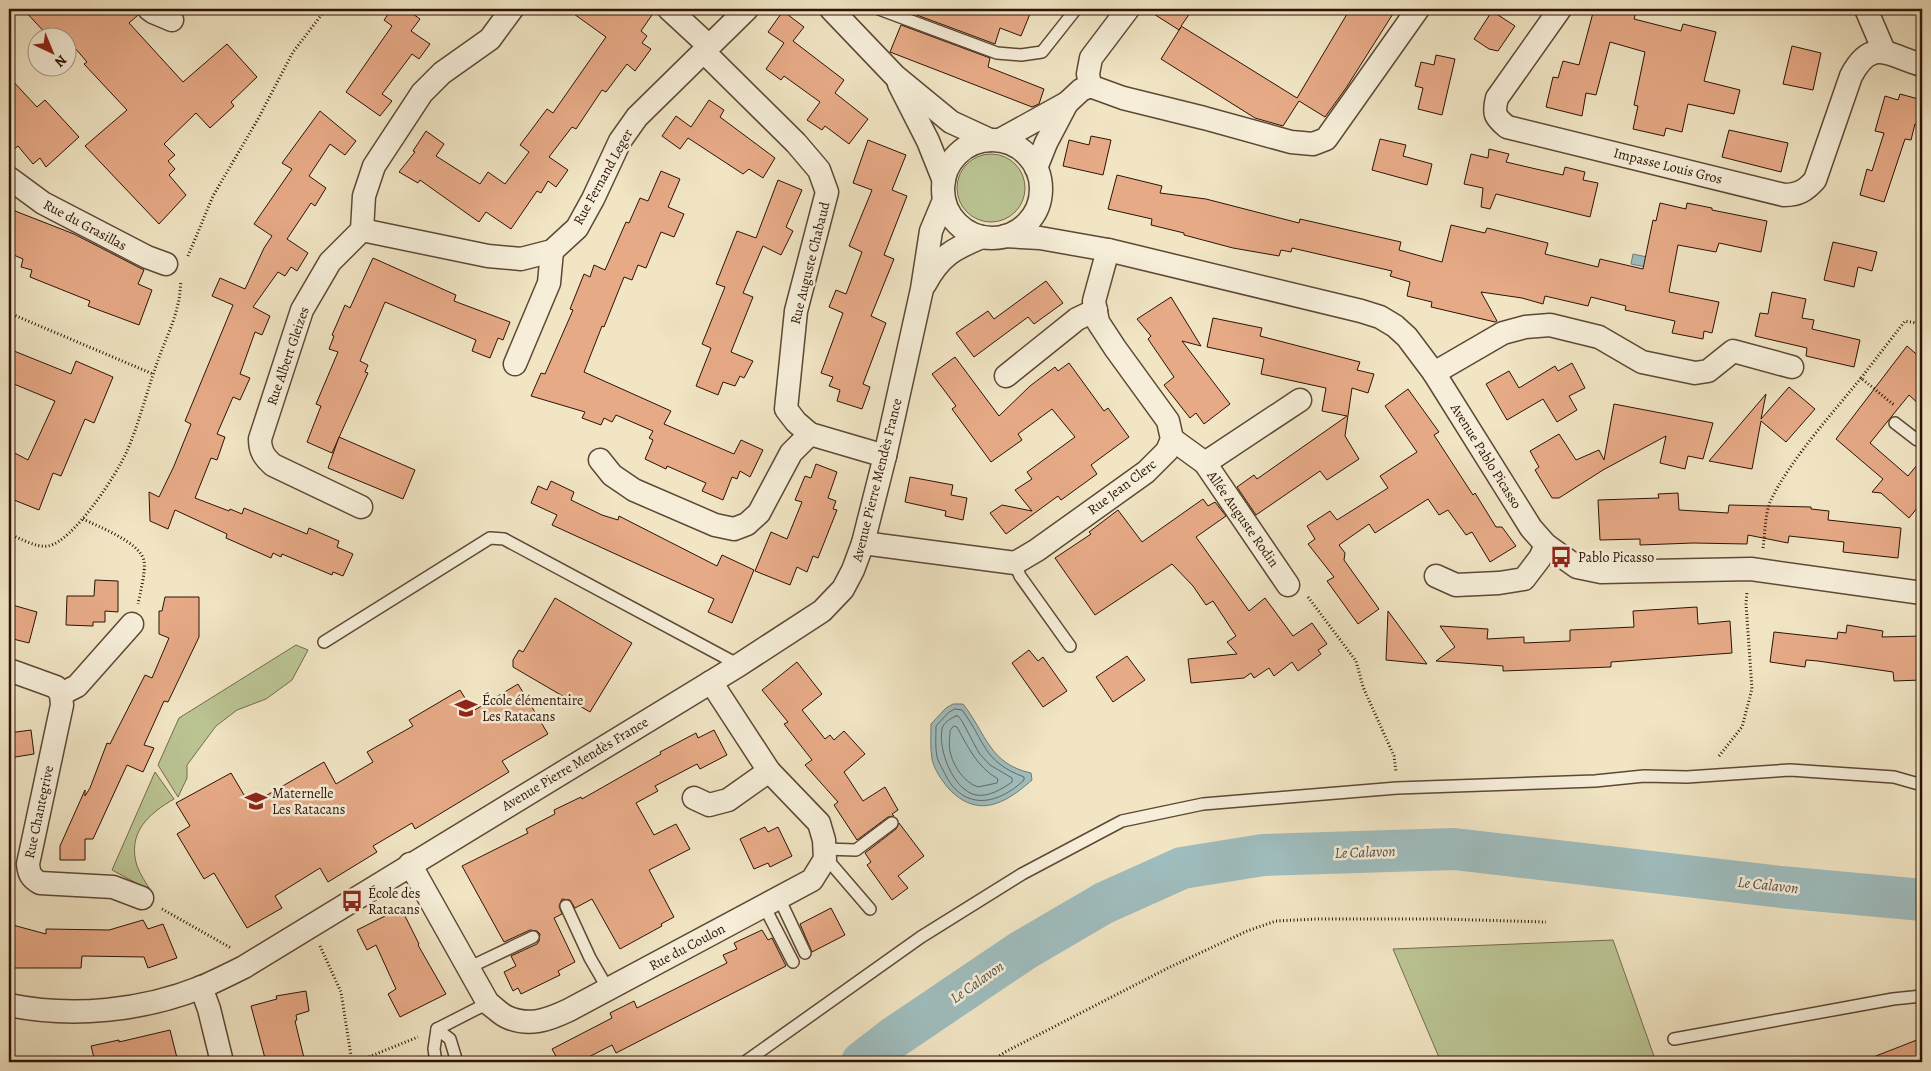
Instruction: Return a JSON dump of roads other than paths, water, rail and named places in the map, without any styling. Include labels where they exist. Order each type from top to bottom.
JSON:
[{"type":"street","points":[[149,9],[172,20]]},
{"type":"street","points":[[362,230],[364,196],[374,166],[422,94],[442,73],[490,39],[512,9]]},
{"type":"street","points":[[669,9],[706,49]]},
{"type":"street","name":"Rue Fernand Leger","points":[[362,230],[488,256],[520,259],[552,251],[577,228],[593,200],[620,141],[637,117],[748,9]]},
{"type":"street","points":[[830,9],[895,76],[951,122],[995,140],[1011,144],[1022,150],[1036,168],[1041,190],[1039,202],[1027,223],[1005,236],[994,238],[969,232],[957,224],[949,213],[944,190],[928,141],[895,76]]},
{"type":"street","points":[[1090,86],[1088,74],[1091,58],[1128,9]]},
{"type":"street","points":[[944,190],[948,168],[964,148],[976,142],[995,140],[1067,103],[1081,90],[1090,86],[1124,98],[1291,142],[1313,144],[1326,139],[1418,9]]},
{"type":"street","name":"Impasse Louis Gros","points":[[1560,9],[1497,98],[1494,109],[1497,118],[1502,123],[1507,127],[1784,195],[1793,195],[1806,191],[1816,180],[1851,76],[1858,64],[1871,53],[1884,51]]},
{"type":"street","points":[[1866,9],[1884,51],[1922,65]]},
{"type":"street","name":"Rue Auguste Chabaud","points":[[706,49],[796,143],[819,170],[827,192],[796,311],[786,409],[796,422],[810,434],[885,456]]},
{"type":"street","points":[[1036,168],[1046,143],[1067,103]]},
{"type":"street","name":"Rue du Grasillas","points":[[9,178],[43,203],[147,257],[178,268]]},
{"type":"street","name":"Avenue Pierre Mendès France","points":[[9,1005],[68,1012],[116,1009],[159,1000],[201,987],[244,967],[711,682],[822,612],[843,589],[853,570],[863,543],[885,456],[922,289],[931,231],[944,190]]},
{"type":"street","points":[[1039,202],[1052,224],[1073,243]]},
{"type":"street","name":"Rue Albert Gleizes","points":[[361,507],[274,465],[265,457],[260,449],[260,439],[302,310],[330,262],[362,230]]},
{"type":"street","name":"Avenue Pierre Mendès France","points":[[922,289],[933,269],[942,259],[966,243],[982,236]]},
{"type":"street","name":"Avenue Pablo Picasso","points":[[1005,236],[1040,238],[1108,250],[1380,317],[1395,326],[1407,337],[1434,373],[1531,528],[1546,544],[1577,568],[1601,572],[1751,569],[1922,593]]},
{"type":"street","points":[[1108,250],[1094,301],[1098,322],[1168,421],[1172,439]]},
{"type":"street","points":[[515,364],[549,284],[552,251]]},
{"type":"street","points":[[1006,376],[1077,318],[1096,310]]},
{"type":"street","points":[[1434,373],[1504,333],[1524,327],[1550,325],[1599,337],[1642,362],[1695,373],[1708,371],[1733,351],[1792,367]]},
{"type":"street","points":[[1205,463],[1300,400]]},
{"type":"street","points":[[600,460],[612,475],[634,490],[715,525],[734,529],[747,524],[759,513],[790,453],[810,434]]},
{"type":"street","name":"Allée Auguste Rodin","points":[[1172,439],[1205,463],[1288,584]]},
{"type":"street","name":"Rue Jean Clerc","points":[[1015,563],[1037,550],[1146,472],[1167,451],[1172,439]]},
{"type":"street","points":[[863,543],[1015,563]]},
{"type":"street","points":[[1436,576],[1456,586],[1524,579],[1540,558],[1546,544]]},
{"type":"street","points":[[9,670],[56,687],[61,694],[76,686],[132,624]]},
{"type":"street","points":[[711,682],[745,738],[769,771],[819,822],[824,840],[824,854]]},
{"type":"street","name":"Rue Chantegrive","points":[[61,694],[62,705],[28,871],[32,879],[40,883],[113,888],[142,898]]},
{"type":"street","points":[[694,798],[709,805],[728,800],[769,771]]},
{"type":"street","name":"Rue du Coulon","points":[[410,864],[488,1002],[506,1017],[525,1022],[547,1020],[812,880],[824,854]]},
{"type":"street","points":[[201,987],[209,1009],[222,1062]]},
{"type":"lane","points":[[879,9],[996,53],[1021,56],[1042,52],[1076,9]]},
{"type":"lane","points":[[1895,423],[1917,440],[1922,440]]},
{"type":"lane","points":[[324,642],[490,538],[504,539],[739,664]]},
{"type":"lane","points":[[1015,563],[1020,576],[1070,646]]},
{"type":"lane","points":[[746,1062],[921,937],[1022,874],[1122,821],[1203,804],[1398,788],[1595,781],[1644,776],[1687,777],[1790,770],[1894,777],[1922,786]]},
{"type":"lane","points":[[870,909],[824,854],[856,850],[892,823]]},
{"type":"lane","points":[[771,902],[805,954]]},
{"type":"lane","points":[[771,902],[793,962]]},
{"type":"lane","points":[[566,906],[590,958],[608,989]]},
{"type":"lane","points":[[468,968],[533,937]]},
{"type":"lane","points":[[1674,1039],[1893,999],[1922,996]]},
{"type":"lane","points":[[437,1029],[488,1002]]},
{"type":"lane","points":[[436,1062],[434,1049],[437,1029]]},
{"type":"lane","points":[[437,1029],[450,1039],[457,1062]]},
{"type":"water","points":[[1633,254],[1661,260],[1660,270],[1631,264]]},
{"type":"water","points":[[953,704],[963,704],[997,755],[1017,769],[1031,773],[1032,780],[1012,796],[991,805],[970,804],[949,789],[933,763],[931,724],[946,708]]},
{"type":"waterway","name":"Le Calavon","points":[[862,1062],[893,1038],[1022,951],[1104,903],[1182,868],[1263,855],[1454,849],[1781,887],[1922,900]]},
{"type":"place","name":"Pablo Picasso","points":[[1561,557]]},
{"type":"place","name":"École élémentaire Les Ratacans","points":[[466,708]]},
{"type":"place","name":"Maternelle Les Ratacans","points":[[256,801]]},
{"type":"place","name":"École des Ratacans","points":[[352,901]]}]
